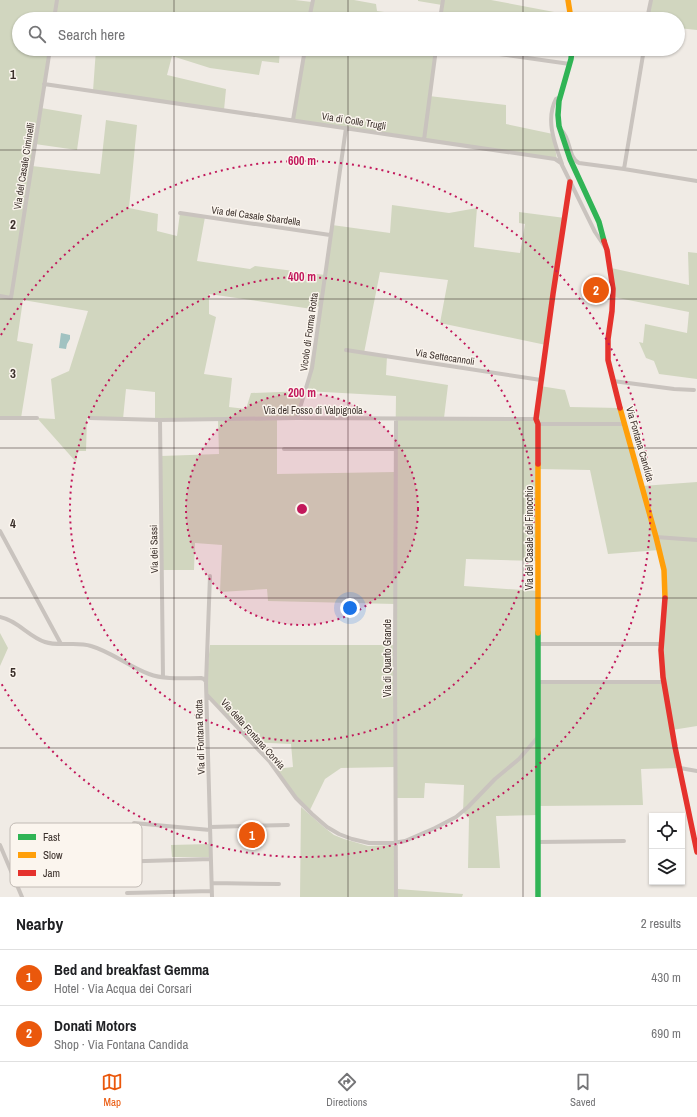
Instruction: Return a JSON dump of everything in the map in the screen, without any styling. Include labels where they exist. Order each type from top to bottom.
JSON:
[{"type":"main road","points":[[568,0],[570,12]]},
{"type":"main road","name":"Via Fontana Candida","points":[[571,56],[560,98],[558,115],[560,130],[574,169],[599,222],[607,250],[613,283],[612,311],[608,335],[607,354],[624,424],[664,570],[664,605],[661,644],[663,682],[680,768],[696,836],[697,852]]},
{"type":"main road","name":"Via del Casale del Finocchio","points":[[538,897],[537,422],[541,380],[570,182]]},
{"type":"street","points":[[55,12],[57,0]]},
{"type":"street","points":[[310,12],[312,0]]},
{"type":"street","points":[[441,12],[443,0]]},
{"type":"street","points":[[649,12],[651,0]]},
{"type":"street","name":"Via del Casale Ciminelli","points":[[0,296],[11,298],[49,56]]},
{"type":"street","points":[[293,120],[303,56]]},
{"type":"street","points":[[424,140],[435,56]]},
{"type":"street","points":[[513,56],[570,64]]},
{"type":"street","points":[[624,169],[643,56]]},
{"type":"street","name":"Via di Colle Trugli","points":[[44,84],[552,158],[560,162],[595,232],[607,250]]},
{"type":"street","points":[[560,98],[556,99],[553,104],[551,124],[565,172]]},
{"type":"street","name":"Vicolo di Forma Rotta","points":[[297,418],[312,369],[346,128]]},
{"type":"street","points":[[560,130],[566,135],[573,157],[577,162],[586,165],[624,169],[697,181]]},
{"type":"street","name":"Via del Casale Sbardella","points":[[180,214],[330,235]]},
{"type":"street","name":"Via Settecannoli","points":[[346,350],[541,380]]},
{"type":"street","points":[[613,381],[674,389],[694,390]]},
{"type":"street","points":[[0,418],[37,418]]},
{"type":"street","name":"Via del Fosso di Valpignola","points":[[90,418],[160,420],[297,418],[396,419],[624,424]]},
{"type":"street","name":"Via di Quarto Grande","points":[[396,419],[396,897]]},
{"type":"street","name":"Via dei Sassi","points":[[160,420],[163,677]]},
{"type":"street","points":[[284,449],[396,449]]},
{"type":"street","points":[[0,531],[61,644]]},
{"type":"street","points":[[656,537],[697,540]]},
{"type":"street","name":"Via di Fontana Rotta","points":[[210,576],[206,695],[212,897]]},
{"type":"street","points":[[0,617],[10,620],[34,637],[43,641],[54,644],[81,644],[92,646],[152,675],[163,677],[201,678],[206,683]]},
{"type":"street","points":[[538,644],[661,644]]},
{"type":"street","points":[[538,682],[663,682]]},
{"type":"street","name":"Via della Fontana Corvia","points":[[206,695],[270,762],[301,803],[322,823],[339,834],[375,844],[396,843],[408,840],[429,831],[458,815],[470,806],[495,779],[519,759],[538,737]]},
{"type":"street","points":[[680,768],[697,771]]},
{"type":"street","points":[[142,824],[210,828],[288,825]]},
{"type":"street","points":[[538,842],[624,841]]},
{"type":"street","points":[[0,845],[10,869]]},
{"type":"street","points":[[142,861],[211,859]]},
{"type":"street","points":[[212,883],[279,884]]},
{"type":"street","points":[[18,887],[22,897]]},
{"type":"street","points":[[127,894],[212,891]]},
{"type":"green space","points":[[0,0],[295,0],[312,2],[313,0],[354,0],[376,4],[377,11],[384,12],[12,12],[12,56],[49,56],[41,108],[82,115],[77,150],[35,144],[32,166],[100,174],[106,120],[137,125],[129,208],[158,214],[157,231],[177,236],[180,213],[205,217],[197,261],[250,269],[255,266],[325,275],[332,225],[390,233],[392,205],[449,213],[477,208],[474,247],[520,253],[525,224],[519,223],[519,212],[565,218],[546,345],[440,323],[448,280],[380,272],[364,353],[387,356],[386,375],[448,385],[444,418],[536,419],[540,386],[565,390],[570,407],[620,408],[642,486],[697,482],[697,726],[672,730],[680,768],[641,769],[643,805],[538,806],[538,815],[496,816],[500,868],[468,868],[469,818],[463,812],[464,785],[425,783],[424,798],[396,798],[396,767],[341,768],[325,779],[309,812],[275,769],[293,767],[291,744],[251,742],[207,695],[206,683],[210,645],[395,645],[395,604],[268,601],[267,589],[220,592],[222,545],[195,543],[194,570],[162,570],[161,456],[219,454],[218,419],[155,420],[155,392],[126,389],[123,419],[87,418],[86,451],[78,451],[76,462],[37,418],[55,419],[51,379],[69,371],[88,311],[23,300],[17,341],[33,344],[21,418],[0,418]],"holes":[[[209,294],[312,309],[320,306],[306,391],[251,393],[246,409],[229,407],[232,378],[204,374],[216,317],[209,314]],[[306,391],[396,396],[395,472],[277,474],[277,418],[297,418]],[[540,469],[590,470],[608,554],[659,550],[665,594],[661,664],[663,682],[538,682],[537,591],[464,586],[466,559],[537,561]]]},
{"type":"green space","points":[[491,0],[554,12],[441,12],[442,5],[418,1]]},
{"type":"green space","points":[[651,0],[697,0],[697,30],[685,29],[685,12],[650,12]]},
{"type":"green space","points":[[96,56],[172,56],[167,75],[226,89],[224,110],[93,91]]},
{"type":"green space","points":[[172,56],[280,56],[279,63],[262,61],[259,75],[210,68]]},
{"type":"green space","points":[[304,56],[434,56],[429,96],[506,105],[506,124],[553,134],[557,160],[293,120]]},
{"type":"green space","points":[[511,56],[525,56],[525,58]]},
{"type":"green space","points":[[688,252],[697,253],[697,379],[659,374],[654,361],[646,358],[639,342],[643,343],[645,324],[687,333],[689,312],[613,297],[611,268],[689,285]]},
{"type":"green space","points":[[0,633],[8,648],[0,666]]},
{"type":"green space","points":[[301,807],[334,835],[368,846],[394,846],[394,897],[300,897]]},
{"type":"green space","points":[[209,844],[209,857],[172,857],[171,845]]},
{"type":"green space","points":[[398,889],[463,894],[462,897],[398,897]]},
{"type":"water","points":[[61,333],[70,335],[66,349],[59,348]]},
{"type":"traffic: fast","points":[[571,56],[559,101],[559,126],[570,159],[599,222],[604,241]]},
{"type":"traffic: fast","points":[[538,633],[538,897]]},
{"type":"traffic: slow","points":[[568,0],[570,12]]},
{"type":"traffic: slow","points":[[620,408],[664,570],[665,598]]},
{"type":"traffic: slow","points":[[538,464],[538,633]]},
{"type":"traffic: jam","points":[[538,464],[538,424],[536,419],[570,182]]},
{"type":"traffic: jam","points":[[604,241],[607,250],[613,289],[608,339],[608,360],[620,408]]},
{"type":"traffic: jam","points":[[665,598],[661,650],[663,677],[675,747],[697,852]]},
{"type":"place","name":"Donati Motors","points":[[596,290]]},
{"type":"place","name":"Bed and breakfast Gemma","points":[[252,835]]}]
